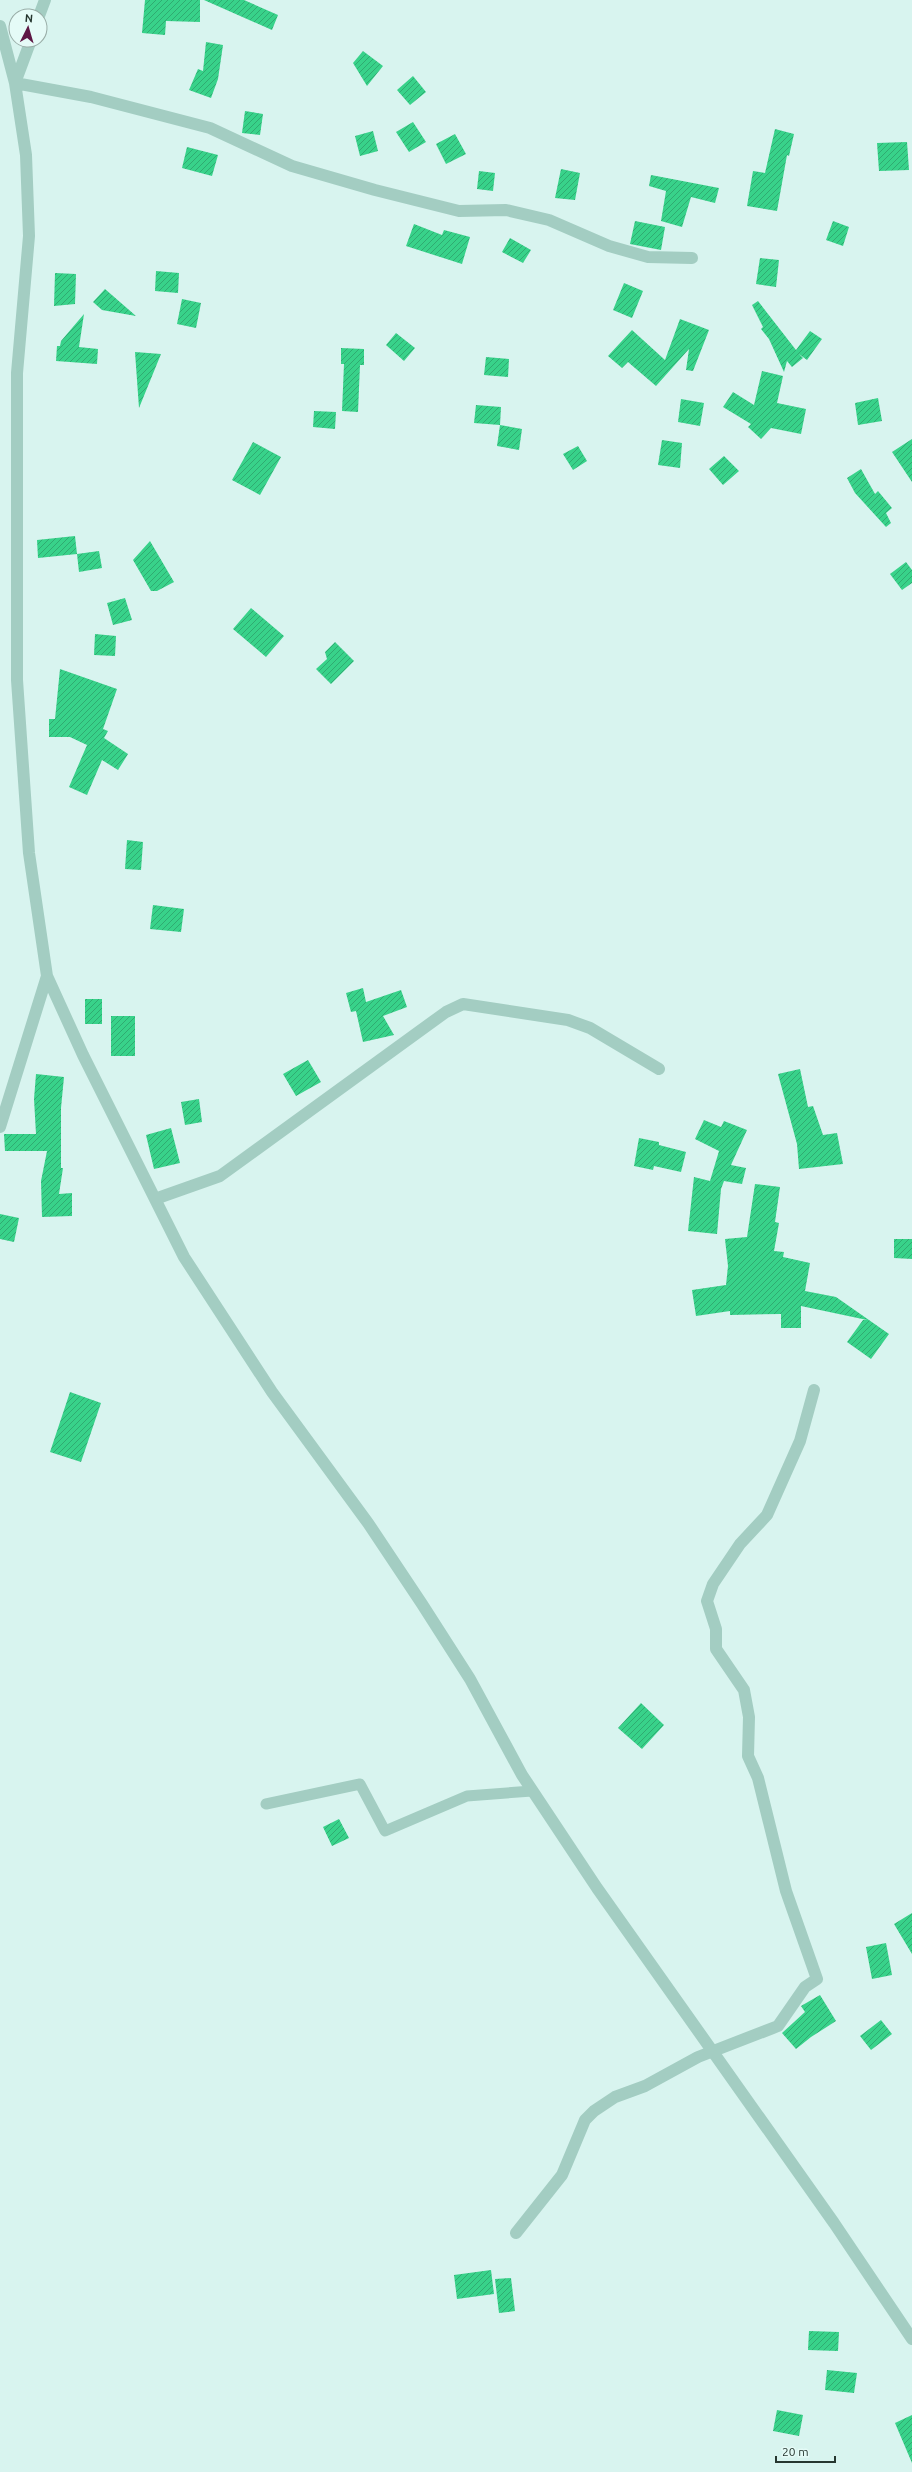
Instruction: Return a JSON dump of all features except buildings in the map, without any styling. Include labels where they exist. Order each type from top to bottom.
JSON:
[{"type":"street","points":[[0,26],[5,63],[15,83],[26,155],[29,236],[17,373],[17,680],[29,853],[47,976],[83,1055],[184,1257],[272,1392],[368,1523],[430,1617],[470,1679],[532,1791],[614,1912],[834,2223],[912,2339]]},
{"type":"street","points":[[15,83],[27,48]]},
{"type":"street","points":[[15,83],[91,96],[210,128],[292,166],[375,190],[459,211],[506,210],[549,220],[609,246],[648,257],[692,258]]},
{"type":"street","points":[[0,1127],[47,976]]},
{"type":"street","points":[[155,1199],[220,1176],[446,1012],[463,1004],[568,1020],[590,1028],[659,1069]]},
{"type":"street","points":[[516,2233],[562,2175],[585,2120],[594,2111],[615,2097],[645,2086],[713,2052],[778,2026],[805,1987],[817,1979],[786,1891],[758,1778],[748,1756],[749,1717],[744,1690],[716,1649],[716,1629],[707,1602],[713,1584],[740,1544],[767,1515],[800,1441],[814,1390]]},
{"type":"lane","points":[[266,1804],[360,1784],[385,1831],[467,1796],[532,1791]]}]
